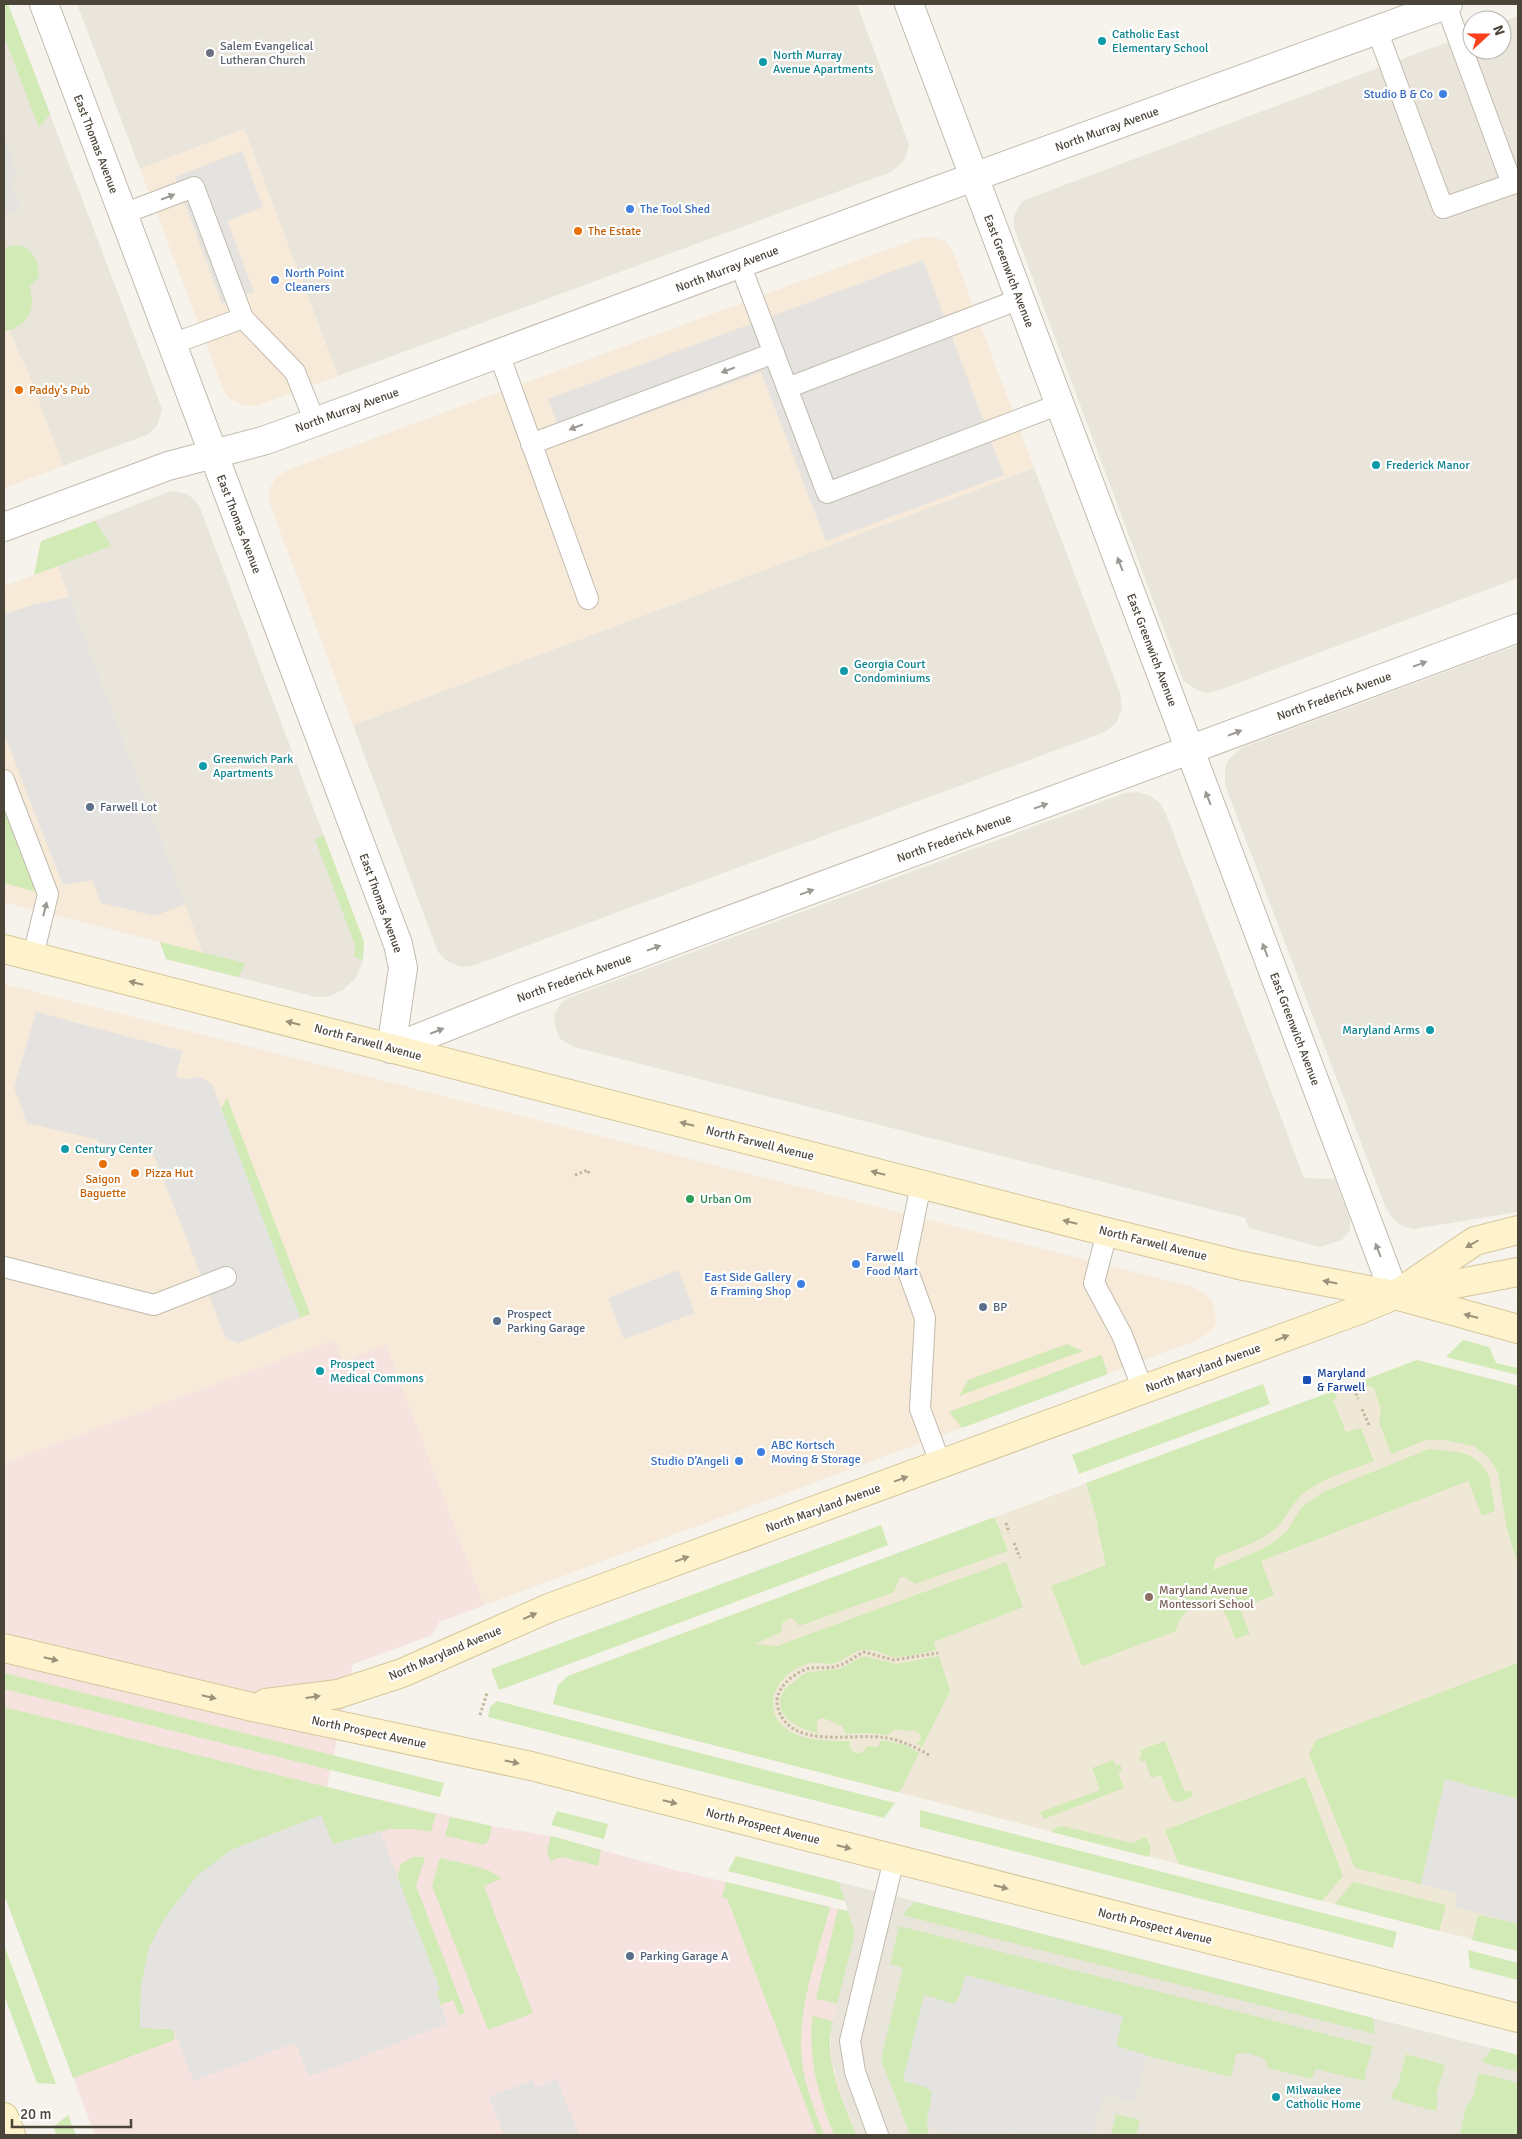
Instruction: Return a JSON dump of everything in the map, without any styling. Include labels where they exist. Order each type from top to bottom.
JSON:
[{"type":"main road","name":"North Farwell Avenue","points":[[4,949],[1107,1232],[1243,1266],[1395,1295],[1518,1329]]},
{"type":"main road","name":"North Maryland Avenue","points":[[1395,1295],[1476,1241],[1518,1230]]},
{"type":"main road","name":"North Maryland Avenue","points":[[248,1706],[338,1694],[402,1673],[549,1608],[941,1465],[1395,1295],[1518,1272]]},
{"type":"main road","name":"North Prospect Avenue","points":[[4,1648],[248,1706],[531,1766],[1518,2018]]},
{"type":"main road","points":[[4,2117],[11,2135]]},
{"type":"street","name":"East Thomas Avenue","points":[[44,4],[398,944],[403,968],[391,1049]]},
{"type":"street","name":"East Greenwich Avenue","points":[[909,4],[1395,1295]]},
{"type":"street","name":"North Murray Avenue","points":[[4,527],[168,466],[266,440],[974,177],[1447,4]]},
{"type":"street","name":"North Frederick Avenue","points":[[391,1049],[514,1000],[1518,628]]},
{"type":"lane","points":[[1377,30],[1443,208],[1515,182],[1447,4]]},
{"type":"lane","points":[[123,214],[194,187],[243,318],[295,372],[315,422]]},
{"type":"lane","points":[[740,264],[827,493],[1060,404]]},
{"type":"lane","points":[[787,388],[1020,299]]},
{"type":"lane","points":[[172,344],[243,318]]},
{"type":"lane","points":[[531,444],[774,353]]},
{"type":"lane","points":[[499,354],[588,599]]},
{"type":"lane","points":[[4,780],[48,894],[33,956]]},
{"type":"lane","points":[[920,1184],[905,1263],[925,1318],[920,1409],[941,1465]]},
{"type":"lane","points":[[1107,1232],[1094,1284],[1122,1335],[1143,1390]]},
{"type":"lane","points":[[4,1267],[154,1305],[226,1277]]},
{"type":"lane","points":[[878,2135],[855,2072],[850,2041],[894,1859]]},
{"type":"path","points":[[575,1175],[588,1170],[589,1174]]},
{"type":"path","points":[[1352,1384],[1358,1399]]},
{"type":"path","points":[[1362,1409],[1369,1425]]},
{"type":"path","points":[[1006,1524],[1009,1533]]},
{"type":"path","points":[[1014,1543],[1020,1558]]},
{"type":"path","points":[[929,1755],[904,1742],[886,1738],[826,1738],[804,1733],[785,1723],[776,1704],[782,1686],[807,1669],[837,1666],[864,1652],[894,1660],[938,1653]]},
{"type":"path","points":[[480,1716],[487,1693]]},
{"type":"shaded area","points":[[4,4],[8,4],[162,409],[158,424],[149,434],[63,466],[24,362],[22,362],[4,315]]},
{"type":"shaded area","points":[[77,4],[857,4],[909,145],[902,163],[891,172],[338,376],[244,129],[140,169]]},
{"type":"shaded area","points":[[1518,16],[1518,578],[1217,691],[1207,693],[1196,690],[1183,680],[1014,228],[1014,215],[1021,203],[1027,199],[1462,37],[1462,60],[1512,60],[1512,18]]},
{"type":"shaded area","points":[[244,129],[338,376],[256,406],[243,405],[229,398],[223,389],[140,169]]},
{"type":"shaded area","points":[[4,137],[18,176],[9,179],[20,209],[4,215]]},
{"type":"shaded area","points":[[242,151],[263,207],[227,221],[254,292],[222,304],[175,177]]},
{"type":"shaded area","points":[[933,237],[945,241],[953,252],[1034,468],[353,725],[269,502],[269,489],[276,478],[285,471],[916,239]]},
{"type":"shaded area","points":[[923,260],[1004,475],[826,541],[761,372],[565,443],[548,399]]},
{"type":"shaded area","name":"Paddy's Pub","points":[[4,315],[22,362],[24,361],[63,466],[4,488]]},
{"type":"shaded area","points":[[1034,468],[1120,693],[1122,709],[1116,723],[1105,732],[472,966],[460,967],[447,961],[438,952],[353,725]]},
{"type":"shaded area","points":[[171,491],[188,494],[199,505],[364,942],[363,961],[356,978],[343,990],[328,997],[316,997],[209,970],[47,539]]},
{"type":"shaded area","name":"Farwell Lot","points":[[47,539],[209,970],[166,959],[160,942],[4,902],[4,586],[34,575],[41,541]]},
{"type":"shaded area","name":"Farwell Lot","points":[[69,597],[185,904],[155,916],[101,903],[93,880],[63,885],[4,734],[4,614]]},
{"type":"shaded area","points":[[1518,645],[1518,1212],[1414,1229],[1402,1226],[1392,1218],[1385,1206],[1225,785],[1225,770],[1228,760],[1241,748]]},
{"type":"shaded area","points":[[1138,792],[1151,796],[1160,803],[1166,814],[1304,1178],[1335,1179],[1350,1220],[1350,1230],[1342,1240],[1320,1247],[1249,1228],[1245,1218],[574,1047],[560,1039],[556,1030],[554,1015],[562,1002],[568,998],[1125,793]]},
{"type":"shaded area","points":[[4,984],[1193,1287],[1207,1295],[1214,1305],[1216,1322],[1214,1328],[1198,1340],[439,1622],[432,1635],[353,1664],[4,1591]]},
{"type":"shaded area","points":[[36,1012],[182,1051],[176,1075],[179,1078],[186,1079],[200,1077],[212,1084],[300,1318],[239,1343],[226,1339],[154,1156],[27,1123],[14,1087]]},
{"type":"shaded area","points":[[678,1270],[695,1313],[624,1339],[608,1298]]},
{"type":"shaded area","points":[[334,1340],[343,1361],[386,1345],[484,1605],[439,1622],[432,1635],[353,1664],[327,1787],[492,1826],[551,1836],[671,1869],[848,1911],[855,1934],[831,2027],[830,2044],[834,2071],[856,2135],[95,2135],[4,1894],[4,1463]]},
{"type":"shaded area","name":"Maryland Avenue Montessori School","points":[[1417,1360],[1518,1386],[1518,1951],[553,1704],[558,1685],[568,1676]]},
{"type":"shaded area","points":[[1445,1779],[1518,1799],[1518,1924],[1455,1907],[1458,1894],[1421,1884]]},
{"type":"shaded area","points":[[321,1815],[333,1844],[380,1831],[440,1989],[437,1995],[447,2024],[309,2077],[297,2047],[293,2044],[194,2081],[174,2031],[167,2028],[140,2028],[141,1986],[149,1948],[164,1919],[197,1876],[231,1850]]},
{"type":"shaded area","points":[[839,1882],[1518,2055],[1518,2135],[856,2135],[840,2093],[831,2055],[831,2027],[855,1934]]},
{"type":"shaded area","points":[[965,1975],[1123,2016],[1117,2046],[1146,2055],[1135,2102],[1109,2095],[1102,2099],[1092,2135],[1020,2135],[1011,2132],[1010,2135],[958,2135],[927,2125],[932,2092],[928,2088],[903,2080],[924,1995],[952,2004],[955,2003],[959,1999]]},
{"type":"shaded area","points":[[557,2079],[579,2135],[504,2135],[489,2097],[533,2080],[536,2087]]},
{"type":"green space","points":[[4,4],[8,4],[50,114],[39,128],[4,36]]},
{"type":"green space","points":[[15,245],[27,249],[34,256],[38,266],[39,277],[30,286],[32,302],[27,318],[15,328],[4,331],[4,248]]},
{"type":"green space","points":[[95,521],[111,546],[34,575],[41,541]]},
{"type":"green space","points":[[4,806],[37,892],[4,883]]},
{"type":"green space","points":[[324,836],[364,942],[363,960],[354,957],[355,945],[315,839]]},
{"type":"green space","points":[[160,942],[245,963],[239,977],[166,959]]},
{"type":"green space","points":[[227,1098],[310,1314],[300,1318],[221,1109]]},
{"type":"green space","points":[[1463,1340],[1489,1347],[1496,1363],[1518,1368],[1518,1375],[1446,1357]]},
{"type":"green space","points":[[1067,1344],[1083,1351],[959,1396],[968,1380]]},
{"type":"green space","points":[[1101,1355],[1108,1374],[962,1428],[949,1412]]},
{"type":"green space","points":[[1417,1360],[1518,1386],[1518,1566],[1506,1525],[1498,1472],[1488,1457],[1474,1446],[1444,1440],[1426,1440],[1391,1454],[1379,1422],[1381,1410],[1374,1388],[1359,1382]]},
{"type":"green space","points":[[1263,1384],[1270,1404],[1079,1474],[1072,1455]]},
{"type":"green space","points":[[1344,1387],[1345,1390],[1335,1394],[1337,1398],[1333,1400],[1346,1432],[1361,1428],[1374,1461],[1338,1474],[1312,1487],[1296,1500],[1272,1532],[1249,1545],[1216,1557],[1213,1570],[1258,1551],[1274,1542],[1287,1531],[1301,1508],[1323,1492],[1429,1449],[1458,1452],[1471,1456],[1481,1464],[1489,1476],[1495,1511],[1482,1516],[1468,1481],[1261,1561],[1274,1595],[1240,1608],[1250,1634],[1235,1639],[1229,1620],[1223,1611],[1216,1606],[1201,1604],[1194,1606],[1182,1616],[1176,1631],[1082,1666],[1051,1586],[1106,1565],[1098,1524],[1086,1483]]},
{"type":"green space","points":[[992,1518],[995,1519],[1008,1551],[915,1584],[905,1577],[900,1577],[894,1592],[799,1626],[795,1620],[790,1618],[783,1622],[781,1626],[783,1631],[755,1644],[777,1646],[1006,1562],[1023,1607],[934,1642],[936,1650],[911,1656],[895,1657],[866,1649],[855,1652],[835,1663],[812,1663],[802,1666],[793,1670],[785,1677],[775,1693],[774,1712],[779,1722],[786,1729],[803,1737],[832,1741],[850,1741],[849,1747],[855,1753],[864,1751],[867,1746],[878,1747],[881,1740],[905,1745],[919,1753],[901,1790],[897,1792],[553,1704],[558,1685],[568,1676]]},
{"type":"green space","points":[[881,1525],[888,1545],[499,1690],[491,1669]]},
{"type":"green space","points":[[864,1656],[896,1664],[939,1656],[950,1691],[922,1747],[916,1743],[921,1740],[920,1734],[914,1730],[895,1729],[888,1735],[846,1734],[842,1726],[823,1718],[817,1720],[817,1733],[798,1726],[783,1713],[780,1699],[785,1689],[802,1675],[808,1672],[839,1669]]},
{"type":"green space","points":[[1518,1663],[1518,1799],[1445,1779],[1421,1884],[1355,1868],[1309,1754],[1316,1740]]},
{"type":"green space","points":[[4,1673],[444,1783],[440,1797],[4,1689]]},
{"type":"green space","points":[[497,1701],[895,1803],[884,1818],[488,1717],[490,1707]]},
{"type":"green space","points":[[4,1707],[436,1814],[431,1832],[414,1829],[390,1829],[333,1845],[320,1816],[197,1876],[164,1919],[149,1948],[141,1986],[140,2028],[171,2029],[174,2031],[175,2038],[172,2041],[73,2078],[4,1894]]},
{"type":"green space","points":[[1165,1741],[1185,1792],[1191,1790],[1193,1796],[1177,1802],[1172,1799],[1167,1791],[1161,1775],[1151,1778],[1145,1760],[1141,1762],[1139,1757],[1142,1756],[1140,1750]]},
{"type":"green space","points":[[1113,1760],[1116,1766],[1120,1764],[1122,1770],[1118,1772],[1124,1788],[1044,1819],[1040,1812],[1100,1790],[1092,1768]]},
{"type":"green space","points":[[1305,1777],[1343,1876],[1322,1901],[1179,1864],[1165,1830]]},
{"type":"green space","points":[[920,1810],[1397,1932],[1393,1948],[920,1827]]},
{"type":"green space","points":[[557,1811],[608,1824],[604,1839],[551,1825]]},
{"type":"green space","points":[[450,1817],[492,1826],[489,1840],[485,1844],[481,1844],[445,1836]]},
{"type":"green space","points":[[1063,1826],[1132,1843],[1146,1837],[1151,1848],[1149,1857],[1051,1832],[1055,1828]]},
{"type":"green space","points":[[551,1836],[601,1850],[598,1866],[562,1857],[550,1861],[547,1851]]},
{"type":"green space","points":[[736,1856],[839,1882],[845,1901],[728,1871]]},
{"type":"green space","points":[[412,1857],[425,1857],[416,1886],[465,2013],[459,2015],[453,2000],[440,2005],[437,1992],[440,1989],[397,1877],[401,1864]]},
{"type":"green space","points":[[440,1858],[482,1868],[501,1879],[484,1886],[533,2013],[488,2030],[432,1886]]},
{"type":"green space","points":[[726,1882],[830,1907],[807,1991],[801,2042],[805,2078],[824,2135],[817,2135],[727,1898],[722,1897]]},
{"type":"green space","points":[[1353,1882],[1446,1905],[1439,1931],[1335,1904]]},
{"type":"green space","points":[[915,1902],[1373,2018],[1375,2034],[902,1915]]},
{"type":"green space","points":[[838,1909],[848,1911],[855,1934],[837,2004],[816,1999]]},
{"type":"green space","points":[[1480,1915],[1518,1924],[1518,1951],[1472,1940],[1477,1919]]},
{"type":"green space","points":[[899,1926],[1373,2046],[1365,2073],[1366,2081],[1315,2069],[1312,2079],[1268,2068],[1264,2058],[1244,2052],[1236,2055],[1231,2077],[1120,2049],[1116,2044],[1123,2016],[965,1975],[960,1996],[952,2004],[925,1995],[904,2081],[928,2088],[933,2093],[927,2118],[928,2135],[910,2135],[881,2059],[903,1968],[890,1964]]},
{"type":"green space","points":[[4,1945],[56,2084],[37,2083],[4,1995]]},
{"type":"green space","points":[[1468,1950],[1518,1963],[1518,1980],[1470,1968]]},
{"type":"green space","points":[[812,2016],[833,2021],[830,2035],[832,2065],[840,2094],[856,2135],[834,2135],[828,2119],[813,2063]]},
{"type":"green space","points":[[1492,2048],[1518,2055],[1518,2072],[1482,2062]]},
{"type":"green space","points":[[1406,2054],[1445,2065],[1436,2095],[1438,2101],[1436,2111],[1391,2099],[1394,2089],[1398,2085]]},
{"type":"green space","points":[[1479,2073],[1518,2083],[1518,2135],[1460,2135],[1466,2106],[1473,2098]]},
{"type":"green space","points":[[1116,2114],[1140,2120],[1136,2135],[1111,2135]]},
{"type":"green space","points":[[68,2115],[76,2135],[57,2135],[53,2127]]},
{"type":"place","name":"Catholic East Elementary School","points":[[1102,41]]},
{"type":"place","name":"Salem Evangelical Lutheran Church","points":[[210,53]]},
{"type":"place","name":"North Murray Avenue Apartments","points":[[763,62]]},
{"type":"place","name":"Studio B & Co","points":[[1443,94]]},
{"type":"place","name":"The Tool Shed","points":[[630,209]]},
{"type":"place","name":"The Estate","points":[[578,231]]},
{"type":"place","name":"North Point Cleaners","points":[[275,280]]},
{"type":"place","name":"Paddy's Pub","points":[[19,390]]},
{"type":"place","name":"Frederick Manor","points":[[1376,465]]},
{"type":"place","name":"Georgia Court Condominiums","points":[[844,671]]},
{"type":"place","name":"Greenwich Park Apartments","points":[[203,766]]},
{"type":"place","name":"Farwell Lot","points":[[90,807]]},
{"type":"place","name":"Maryland Arms","points":[[1430,1030]]},
{"type":"place","name":"Century Center","points":[[65,1149]]},
{"type":"place","name":"Saigon Baguette","points":[[103,1164]]},
{"type":"place","name":"Pizza Hut","points":[[135,1173]]},
{"type":"place","name":"Urban Om","points":[[690,1199]]},
{"type":"place","name":"Farwell Food Mart","points":[[856,1264]]},
{"type":"place","name":"East Side Gallery & Framing Shop","points":[[801,1284]]},
{"type":"place","name":"BP","points":[[983,1307]]},
{"type":"place","name":"Prospect Parking Garage","points":[[497,1321]]},
{"type":"place","name":"Prospect Medical Commons","points":[[320,1371]]},
{"type":"place","name":"Maryland & Farwell","points":[[1307,1380]]},
{"type":"place","name":"ABC Kortsch Moving & Storage","points":[[761,1452]]},
{"type":"place","name":"Studio D’Angeli","points":[[739,1461]]},
{"type":"place","name":"Maryland Avenue Montessori School","points":[[1149,1597]]},
{"type":"place","name":"Parking Garage A","points":[[630,1956]]},
{"type":"place","name":"Milwaukee Catholic Home","points":[[1276,2097]]}]
